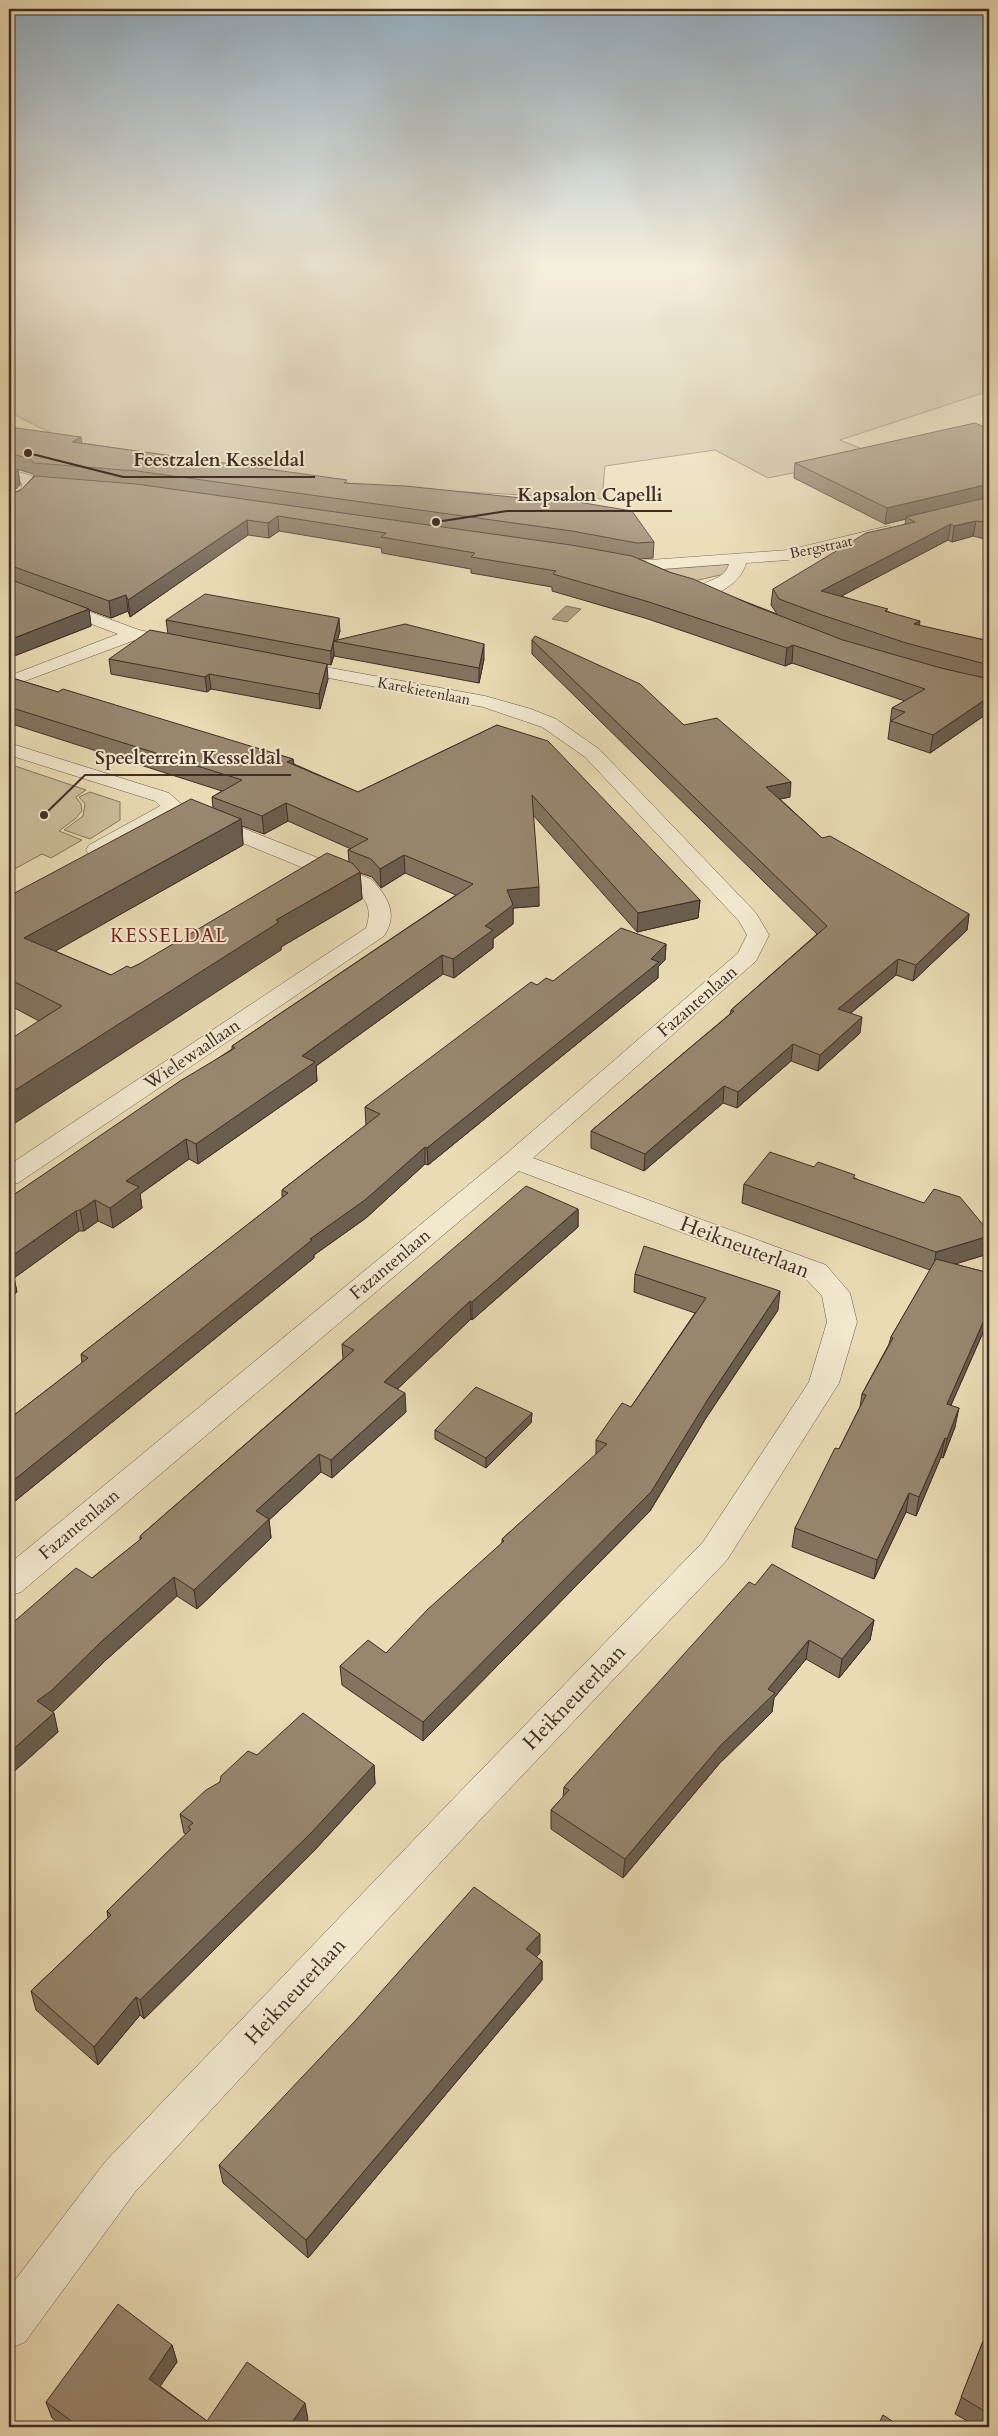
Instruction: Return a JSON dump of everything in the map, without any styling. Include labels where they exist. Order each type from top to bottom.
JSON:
[{"type":"street","points":[[9,473],[27,479],[30,485],[28,491],[9,505]]},
{"type":"street","points":[[30,485],[48,486]]},
{"type":"street","name":"Bergstraat","points":[[703,590],[628,564],[738,560],[813,550],[905,527]]},
{"type":"street","points":[[703,590],[725,583],[738,569],[738,560]]},
{"type":"street","points":[[9,587],[134,634],[200,647]]},
{"type":"street","points":[[703,590],[723,599]]},
{"type":"street","points":[[9,682],[134,634]]},
{"type":"street","name":"Karekietenlaan","points":[[276,662],[485,702],[524,713],[549,723],[592,753],[748,918],[758,935]]},
{"type":"street","points":[[9,749],[162,797],[173,806],[77,861]]},
{"type":"street","name":"Wielewaallaan","points":[[9,1176],[376,931],[382,910],[378,899],[363,884],[173,806]]},
{"type":"street","name":"Fazantenlaan","points":[[9,1583],[515,1160],[748,956],[758,935]]},
{"type":"street","name":"Heikneuterlaan","points":[[9,2326],[120,2177],[466,1810],[715,1551],[824,1383],[842,1322],[836,1293],[816,1272],[515,1160]]},
{"type":"shaded area","points":[[9,382],[989,382],[989,391],[840,440],[989,500],[817,468],[768,478],[715,450],[605,466],[602,499],[367,487],[75,445],[9,412]]},
{"type":"shaded area","points":[[731,564],[725,574],[694,581],[654,570]]},
{"type":"shaded area","points":[[566,606],[581,609],[567,622],[552,619]]},
{"type":"shaded area","points":[[9,764],[86,790],[76,797],[81,804],[82,811],[59,831],[82,840],[51,858],[42,854],[9,872]]},
{"type":"shaded area","points":[[90,792],[120,802],[120,820],[90,839],[64,830],[83,816],[85,804],[79,797]]},
{"type":"building","points":[[975,423],[989,429],[989,484],[887,508],[795,463]]},
{"type":"building","points":[[9,427],[81,437],[72,442],[347,480],[344,483],[405,486],[551,501],[554,498],[632,511],[654,542],[637,543],[572,531],[137,471],[34,463],[30,459],[9,453]]},
{"type":"building","points":[[9,466],[18,470],[9,479]]},
{"type":"building","points":[[35,476],[136,484],[571,545],[632,556],[843,640],[941,668],[989,679],[989,697],[933,735],[891,721],[905,712],[892,708],[925,689],[793,645],[787,648],[649,602],[553,574],[556,571],[471,557],[475,553],[381,537],[386,533],[278,516],[268,523],[247,520],[128,600],[126,595],[109,601],[9,565],[9,495],[21,490]]},
{"type":"building","points":[[989,497],[989,523],[976,521],[954,526],[951,524],[821,591],[888,609],[885,611],[920,621],[914,624],[989,641],[989,665],[906,643],[822,615],[779,599],[773,589],[866,533],[915,522],[906,517]]},
{"type":"building","points":[[9,579],[89,609],[9,640]]},
{"type":"building","points":[[205,594],[339,618],[331,651],[166,620]]},
{"type":"building","points":[[405,624],[484,644],[479,668],[333,641]]},
{"type":"building","points":[[150,630],[327,664],[319,694],[209,674],[205,677],[109,659]]},
{"type":"building","points":[[535,636],[640,684],[684,725],[717,718],[791,782],[766,787],[822,838],[830,836],[969,914],[916,965],[898,959],[838,1009],[862,1017],[820,1055],[793,1044],[738,1092],[724,1086],[645,1154],[591,1131],[734,1011],[731,1010],[827,926],[532,640]]},
{"type":"building","points":[[9,677],[58,692],[63,689],[293,759],[287,762],[358,792],[497,725],[548,741],[700,900],[638,913],[532,795],[539,887],[507,890],[513,905],[485,926],[493,930],[453,959],[442,955],[302,1056],[315,1062],[196,1144],[186,1139],[126,1181],[139,1187],[110,1208],[95,1200],[76,1211],[9,1258],[9,1198],[180,1081],[235,1048],[232,1046],[473,884],[404,855],[380,869],[371,859],[348,850],[368,839],[286,803],[262,816],[212,797],[242,780],[9,707]]},
{"type":"building","points":[[191,799],[241,819],[24,938],[111,975],[127,966],[131,968],[139,964],[327,853],[352,863],[360,872],[276,920],[279,922],[9,1094],[9,1040],[62,1006],[9,979],[9,896]]},
{"type":"building","points":[[621,928],[666,944],[651,959],[659,962],[427,1148],[425,1147],[365,1200],[310,1239],[312,1240],[9,1484],[9,1419],[88,1358],[81,1354],[288,1193],[282,1190],[380,1114],[365,1107],[531,982],[537,985],[546,978],[553,981]]},
{"type":"building","points":[[770,1152],[814,1167],[818,1162],[855,1175],[853,1178],[924,1203],[934,1189],[960,1197],[989,1232],[989,1236],[936,1252],[744,1184]]},
{"type":"building","points":[[526,1186],[578,1209],[472,1302],[470,1301],[384,1382],[405,1393],[331,1460],[319,1454],[256,1511],[269,1519],[194,1590],[174,1577],[102,1641],[51,1691],[37,1701],[54,1713],[9,1753],[9,1626],[76,1568],[92,1578],[142,1538],[140,1536],[354,1350],[342,1344]]},
{"type":"building","points":[[644,1246],[780,1291],[708,1399],[651,1492],[423,1722],[340,1666],[368,1640],[386,1653],[428,1609],[504,1541],[502,1539],[607,1444],[596,1440],[622,1403],[631,1407],[706,1298],[635,1274]]},
{"type":"building","points":[[936,1259],[989,1273],[989,1309],[947,1404],[959,1408],[947,1439],[945,1438],[919,1497],[909,1493],[877,1560],[795,1528],[835,1448],[839,1449],[866,1395],[862,1394],[893,1338],[891,1337]]},
{"type":"building","points":[[476,1387],[532,1413],[486,1458],[435,1430]]},
{"type":"building","points":[[772,1564],[874,1620],[842,1659],[809,1640],[768,1689],[775,1693],[721,1745],[625,1859],[551,1810],[569,1790],[564,1787],[749,1582],[755,1585]]},
{"type":"building","points":[[303,1713],[374,1765],[311,1833],[140,2000],[136,1997],[94,2047],[31,1991],[111,1915],[107,1911],[191,1829],[188,1827],[193,1823],[180,1814],[206,1790],[220,1782],[221,1776],[248,1751],[257,1755]]},
{"type":"building","points":[[474,1887],[540,1934],[526,1949],[542,1961],[306,2240],[219,2165],[356,2020]]},
{"type":"building","points":[[118,2304],[172,2345],[149,2379],[207,2421],[247,2362],[305,2403],[289,2427],[79,2427],[46,2402]]},
{"type":"building","points":[[989,2326],[989,2414],[961,2397]]},
{"type":"building","points":[[883,2415],[901,2427],[877,2427]]},
{"type":"building","points":[[364,2423],[370,2427],[361,2427]]},
{"type":"place","name":"Feestzalen Kesseldal","points":[[28,453]]},
{"type":"place","name":"Kapsalon Capelli","points":[[436,522]]},
{"type":"place","name":"Speelterrein Kesseldal","points":[[44,815]]},
{"type":"district","name":"KESSELDAL","points":[[169,935]]}]
